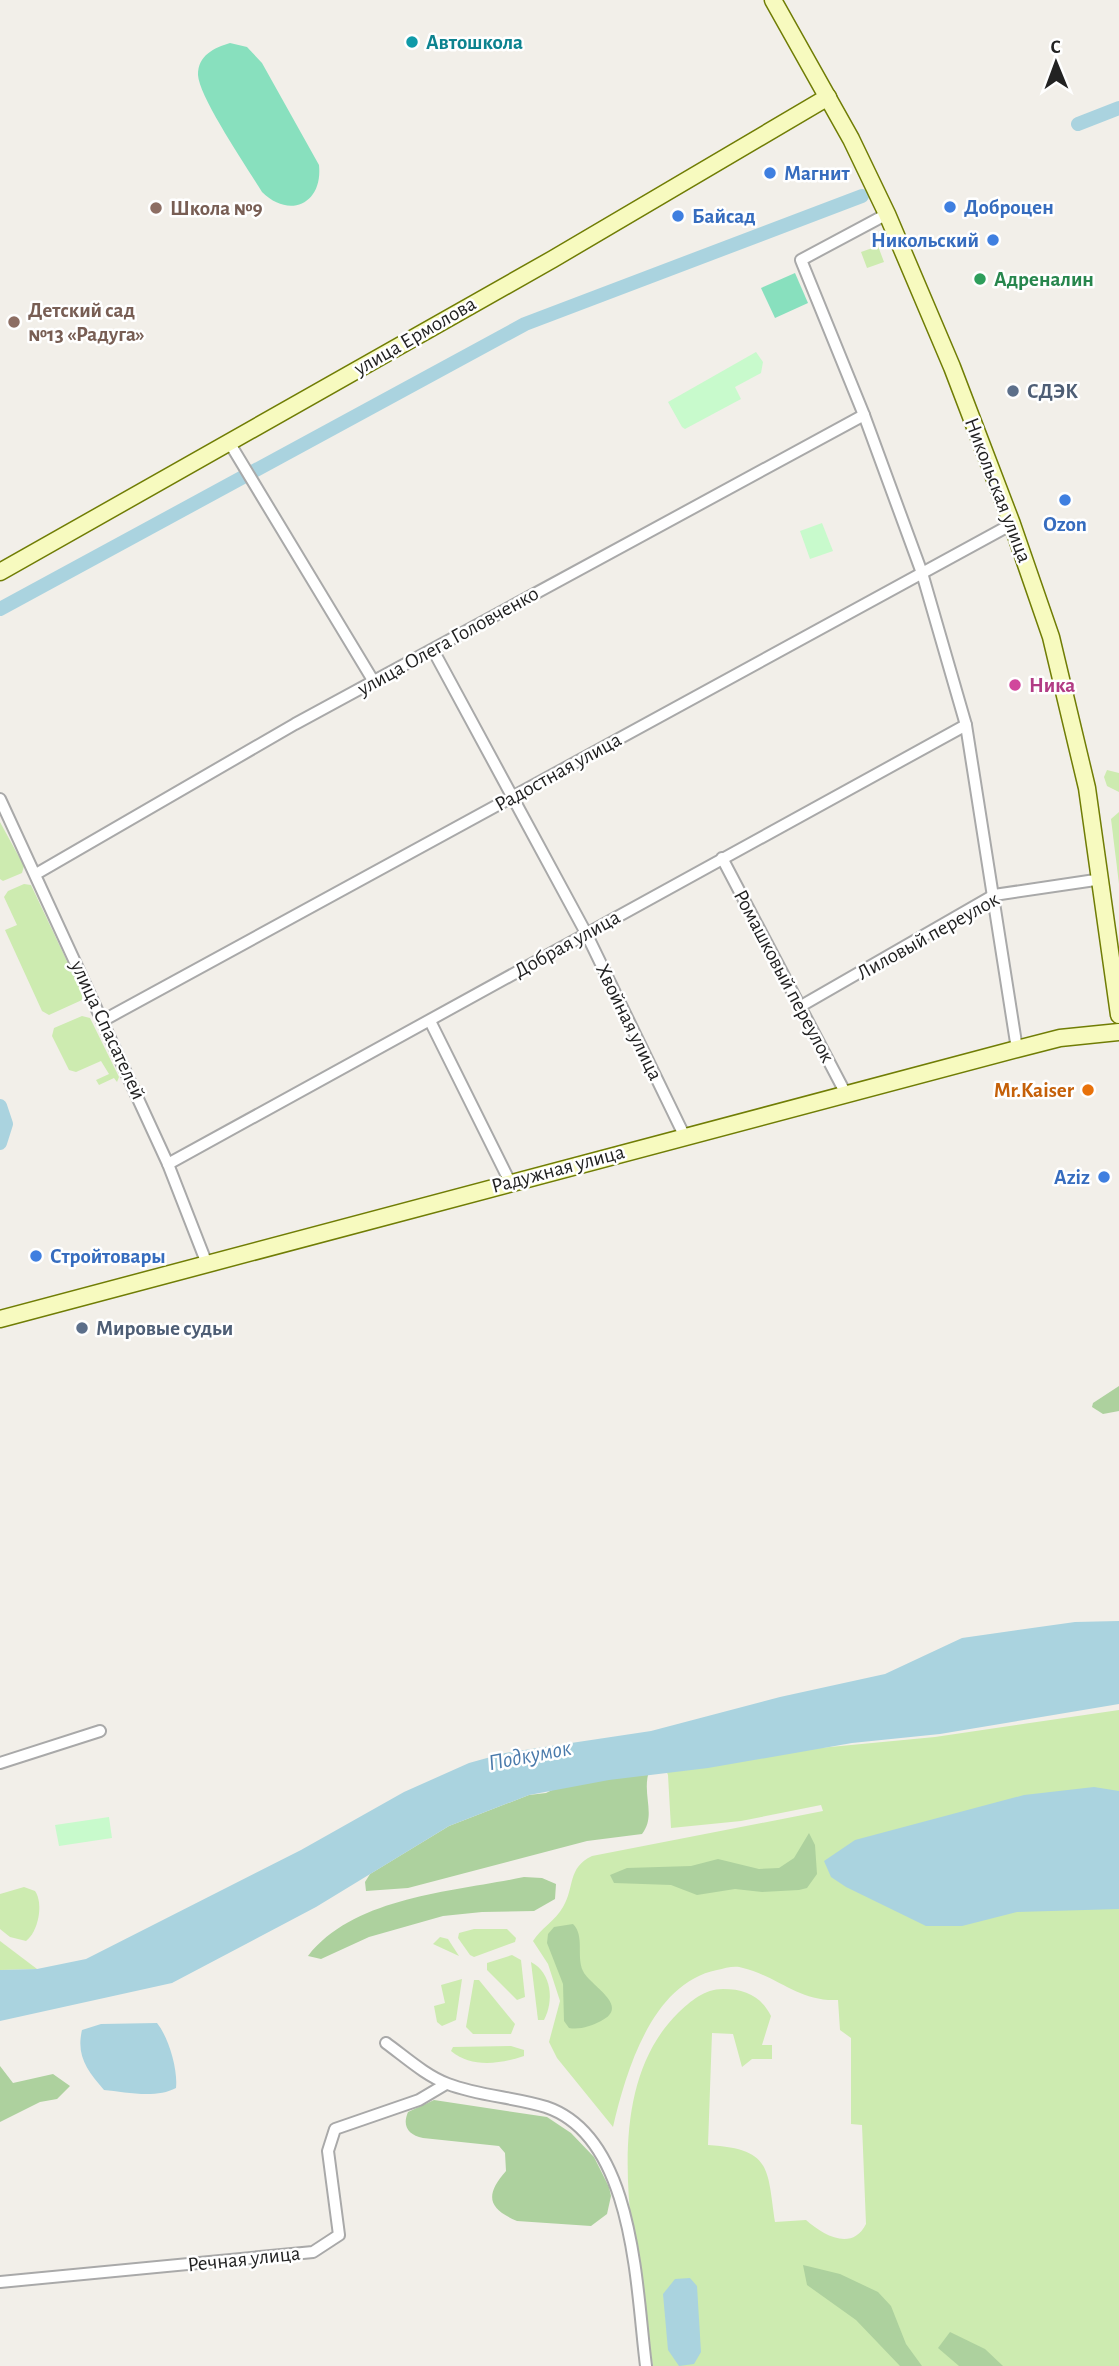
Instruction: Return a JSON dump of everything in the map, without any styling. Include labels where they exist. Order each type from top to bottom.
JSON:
[{"type":"street","name":"Никольская улица","points":[[773,0],[828,97],[887,214],[1012,524],[1051,637],[1087,788],[1102,879],[1119,1015]]},
{"type":"street","name":"улица Ермолова","points":[[0,572],[828,97]]},
{"type":"street","points":[[887,214],[801,260],[864,415],[922,573],[966,725],[1017,1049]]},
{"type":"street","name":"улица Олега Головченко","points":[[36,873],[759,469],[864,415]]},
{"type":"street","points":[[229,442],[374,682]]},
{"type":"street","name":"Радостная улица","points":[[104,1020],[1012,524]]},
{"type":"street","name":"Хвойная улица","points":[[433,650],[586,933],[684,1135]]},
{"type":"street","name":"Добрая улица","points":[[169,1164],[966,725]]},
{"type":"street","name":"улица Спасателей","points":[[0,799],[169,1164],[207,1264]]},
{"type":"street","name":"Ромашковый переулок","points":[[722,858],[846,1094]]},
{"type":"street","name":"Лиловый переулок","points":[[801,1006],[994,895],[1102,879]]},
{"type":"street","points":[[430,1021],[510,1182]]},
{"type":"street","name":"Радужная улица","points":[[0,1319],[684,1135],[1017,1049],[1060,1038],[1119,1032]]},
{"type":"street","points":[[0,1763],[100,1731]]},
{"type":"street","points":[[386,2043],[446,2084],[547,2108],[573,2119],[594,2142],[611,2168],[626,2220],[646,2366]]},
{"type":"street","name":"Речная улица","points":[[0,2282],[313,2252],[340,2235],[328,2151],[335,2129],[387,2113],[446,2084]]},
{"type":"green space","points":[[230,43],[247,47],[262,63],[319,165],[316,189],[310,198],[302,203],[283,205],[262,192],[206,99],[198,75],[201,62],[213,50]]},
{"type":"green space","points":[[878,246],[884,262],[867,268],[861,252]]},
{"type":"green space","points":[[795,273],[808,303],[775,318],[761,288]]},
{"type":"green space","points":[[756,352],[763,362],[761,373],[735,387],[741,399],[685,429],[682,427],[668,402]]},
{"type":"green space","points":[[822,523],[833,551],[810,559],[800,531]]},
{"type":"green space","points":[[1107,770],[1119,773],[1119,792],[1107,786],[1104,777]]},
{"type":"green space","points":[[1119,812],[1119,884],[1111,819]]},
{"type":"green space","points":[[0,822],[24,866],[22,873],[3,881],[0,879]]},
{"type":"green space","points":[[24,884],[31,885],[82,993],[82,1000],[49,1015],[42,1011],[5,930],[17,925],[4,897],[8,891]]},
{"type":"green space","points":[[82,1016],[90,1018],[119,1077],[117,1082],[114,1078],[99,1085],[96,1080],[109,1074],[101,1061],[76,1072],[69,1070],[52,1036],[54,1028]]},
{"type":"green space","points":[[1119,1386],[1119,1411],[1103,1414],[1092,1407],[1093,1403]]},
{"type":"green space","points":[[1119,1710],[1119,2366],[653,2366],[632,2230],[628,2182],[629,2134],[636,2089],[652,2048],[678,2013],[704,1993],[723,1989],[738,1990],[762,2003],[771,2016],[762,2045],[772,2045],[772,2059],[752,2059],[742,2067],[733,2034],[712,2033],[708,2145],[744,2151],[762,2165],[770,2188],[775,2222],[806,2220],[829,2235],[845,2239],[860,2232],[866,2224],[862,2125],[851,2124],[851,2038],[840,2030],[838,2000],[824,2000],[800,1993],[740,1967],[717,1970],[694,1978],[675,1992],[646,2032],[634,2056],[613,2127],[557,2058],[549,2042],[560,2001],[548,1964],[533,1941],[563,1907],[579,1866],[592,1856],[823,1811],[821,1805],[741,1821],[671,1828],[668,1775],[663,1763],[935,1737]]},
{"type":"green space","points":[[648,1775],[649,1813],[642,1834],[587,1841],[408,1888],[366,1891],[365,1882],[370,1874],[449,1826],[529,1795],[546,1793],[579,1777]]},
{"type":"green space","points":[[109,1817],[112,1838],[59,1846],[55,1825]]},
{"type":"green space","points":[[809,1833],[815,1845],[817,1874],[807,1888],[799,1890],[762,1892],[735,1889],[697,1895],[671,1885],[614,1883],[610,1875],[627,1868],[691,1866],[718,1859],[759,1869],[779,1868],[794,1858]]},
{"type":"green space","points":[[524,1877],[542,1878],[556,1884],[555,1899],[534,1911],[443,1916],[369,1937],[321,1959],[308,1956],[328,1936],[352,1920],[379,1909],[437,1893]]},
{"type":"green space","points":[[24,1887],[35,1891],[39,1903],[34,1931],[26,1941],[10,1937],[0,1929],[0,1894]]},
{"type":"green space","points":[[573,1924],[579,1934],[583,1971],[611,2002],[612,2009],[601,2021],[589,2026],[569,2028],[564,2021],[563,1984],[547,1943],[548,1934],[554,1927]]},
{"type":"green space","points":[[474,1929],[507,1929],[516,1938],[515,1942],[474,1957],[458,1938],[459,1933]]},
{"type":"green space","points":[[440,1937],[448,1939],[459,1956],[433,1944]]},
{"type":"green space","points":[[0,1941],[37,1969],[0,1970]]},
{"type":"green space","points":[[512,1955],[521,1960],[525,1997],[517,2000],[487,1970],[487,1963]]},
{"type":"green space","points":[[531,1962],[543,1973],[549,1988],[549,2004],[544,2020],[538,2020]]},
{"type":"green space","points":[[462,1979],[456,2020],[442,2026],[437,2022],[434,2006],[445,2003],[441,1985]]},
{"type":"green space","points":[[474,1980],[479,1980],[515,2024],[511,2034],[473,2034],[466,2027]]},
{"type":"green space","points":[[511,2046],[524,2050],[524,2056],[486,2063],[467,2060],[451,2051],[453,2047]]},
{"type":"green space","points":[[0,2066],[13,2083],[53,2074],[70,2086],[57,2099],[40,2102],[0,2122]]},
{"type":"green space","points":[[434,2100],[547,2117],[571,2133],[594,2157],[609,2187],[611,2196],[607,2214],[591,2226],[517,2221],[499,2211],[492,2200],[493,2194],[499,2179],[506,2171],[505,2153],[499,2146],[423,2138],[413,2135],[406,2126],[408,2112]]},
{"type":"green space","points":[[803,2265],[840,2274],[878,2292],[891,2306],[906,2344],[922,2366],[900,2366],[856,2320],[807,2285]]},
{"type":"green space","points":[[950,2332],[985,2349],[1003,2366],[959,2366],[938,2348]]},
{"type":"water","name":"Подкумок","points":[[1119,1621],[1119,1704],[940,1734],[852,1743],[708,1768],[609,1780],[529,1795],[449,1826],[316,1907],[172,1983],[0,2021],[0,1970],[37,1969],[86,1959],[301,1850],[404,1792],[469,1763],[505,1753],[651,1731],[780,1697],[885,1674],[962,1638],[1075,1622]]},
{"type":"water","points":[[1094,1787],[1119,1791],[1119,1909],[1017,1912],[962,1926],[926,1926],[846,1887],[831,1877],[824,1861],[855,1840],[1024,1795]]},
{"type":"water","points":[[157,2023],[172,2054],[176,2088],[150,2094],[104,2090],[84,2062],[81,2048],[82,2030],[101,2024]]},
{"type":"water","points":[[690,2278],[697,2286],[701,2352],[694,2364],[679,2366],[668,2350],[663,2294],[675,2279]]},
{"type":"waterway","points":[[1078,124],[1119,108]]},
{"type":"waterway","points":[[0,609],[525,324],[862,196]]},
{"type":"waterway","points":[[0,1106],[6,1124],[0,1143]]},
{"type":"place","name":"Автошкола","points":[[412,42]]},
{"type":"place","name":"Магнит","points":[[770,173]]},
{"type":"place","name":"Доброцен","points":[[950,207]]},
{"type":"place","name":"Школа №9","points":[[156,208]]},
{"type":"place","name":"Байсад","points":[[678,216]]},
{"type":"place","name":"Никольский","points":[[993,240]]},
{"type":"place","name":"Адреналин","points":[[980,279]]},
{"type":"place","name":"Детский сад №13 «Радуга»","points":[[14,322]]},
{"type":"place","name":"СДЭК","points":[[1013,391]]},
{"type":"place","name":"Ozon","points":[[1065,500]]},
{"type":"place","name":"Ника","points":[[1015,685]]},
{"type":"place","name":"Mr.Kaiser","points":[[1088,1090]]},
{"type":"place","name":"Aziz","points":[[1104,1177]]},
{"type":"place","name":"Стройтовары","points":[[36,1256]]},
{"type":"place","name":"Мировые судьи","points":[[82,1328]]}]
